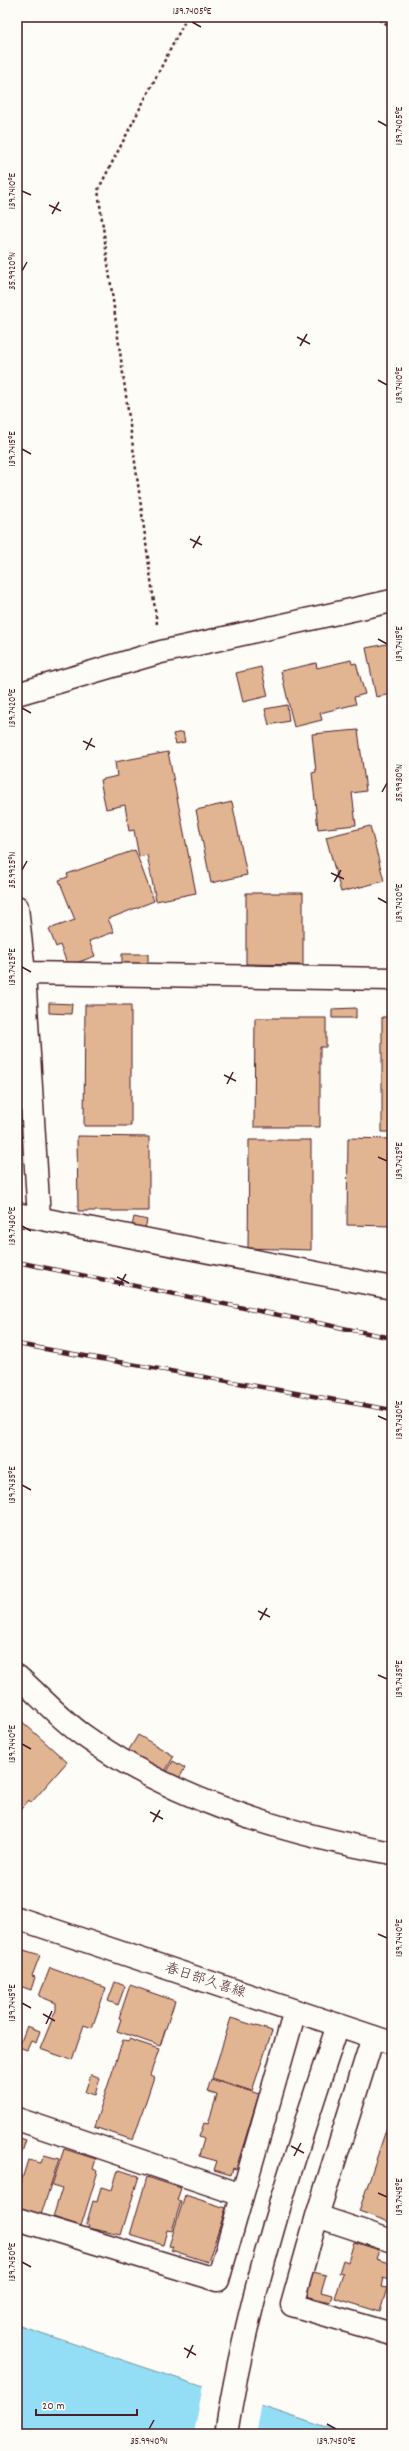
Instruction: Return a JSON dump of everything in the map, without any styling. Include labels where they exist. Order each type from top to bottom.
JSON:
[{"type":"street","points":[[17,694],[161,652],[392,601]]},
{"type":"street","points":[[17,907],[24,973],[39,1218]]},
{"type":"street","points":[[24,973],[392,979]]},
{"type":"street","points":[[17,1214],[392,1288]]},
{"type":"street","points":[[17,1676],[82,1734],[122,1760],[181,1791],[249,1819],[358,1847],[392,1853]]},
{"type":"street","name":"春日部久喜線","points":[[17,1918],[383,2040]]},
{"type":"street","points":[[17,2219],[218,2280],[296,2011]]},
{"type":"street","points":[[226,2434],[253,2300],[313,2098],[338,2025]]},
{"type":"street","points":[[383,2040],[317,2216],[292,2305],[392,2334]]},
{"type":"street","points":[[17,2119],[242,2195]]},
{"type":"street","points":[[317,2216],[392,2241]]},
{"type":"path","points":[[161,652],[98,190],[187,17]]},
{"type":"path","points":[[374,17],[392,26]]},
{"type":"water","points":[[17,2325],[345,2434],[17,2434]]},
{"type":"pier","points":[[203,2385],[262,2404],[256,2434],[194,2434]]},
{"type":"building","points":[[392,643],[392,694],[376,697],[366,648]]},
{"type":"building","points":[[351,660],[352,664],[356,663],[365,694],[354,697],[356,704],[320,713],[322,720],[294,727],[281,671],[316,663],[317,668]]},
{"type":"building","points":[[261,667],[268,696],[243,702],[236,673]]},
{"type":"building","points":[[287,705],[289,721],[269,725],[265,709]]},
{"type":"building","points":[[358,730],[366,791],[352,793],[356,825],[318,829],[312,773],[316,772],[312,734]]},
{"type":"building","points":[[183,732],[185,742],[176,744],[173,734]]},
{"type":"building","points":[[168,752],[196,893],[156,901],[147,855],[139,857],[134,830],[129,831],[125,805],[106,809],[100,780],[117,776],[115,762]]},
{"type":"building","points":[[232,802],[247,875],[211,883],[196,810]]},
{"type":"building","points":[[370,826],[384,881],[341,892],[326,837]]},
{"type":"building","points":[[135,850],[154,901],[108,919],[114,932],[89,941],[95,956],[68,966],[60,945],[56,947],[49,929],[75,920],[59,880],[68,877],[67,874]]},
{"type":"building","points":[[246,893],[303,893],[303,965],[246,964]]},
{"type":"building","points":[[122,954],[148,954],[148,964],[122,965]]},
{"type":"building","points":[[49,1003],[72,1004],[71,1014],[49,1013]]},
{"type":"building","points":[[85,1005],[131,1005],[131,1126],[84,1126]]},
{"type":"building","points":[[356,1008],[356,1018],[332,1018],[332,1009]]},
{"type":"building","points":[[382,1017],[392,1017],[392,1132],[382,1132]]},
{"type":"building","points":[[255,1018],[326,1018],[326,1047],[320,1047],[320,1127],[254,1127]]},
{"type":"building","points":[[77,1136],[149,1137],[149,1211],[78,1211]]},
{"type":"building","points":[[348,1138],[392,1139],[392,1226],[347,1225]]},
{"type":"building","points":[[249,1140],[311,1140],[311,1250],[248,1248]]},
{"type":"building","points":[[134,1217],[147,1220],[145,1229],[132,1226]]},
{"type":"building","points":[[17,1717],[67,1762],[31,1803],[29,1800],[17,1814]]},
{"type":"building","points":[[138,1735],[174,1756],[163,1775],[127,1753]]},
{"type":"building","points":[[173,1761],[185,1768],[177,1782],[165,1775]]},
{"type":"building","points":[[17,1948],[40,1955],[32,1976],[35,1977],[31,1990],[17,1985]]},
{"type":"building","points":[[50,1968],[106,1988],[92,2028],[84,2025],[72,2060],[40,2049],[56,2010],[56,2003],[39,1996]]},
{"type":"building","points":[[115,1982],[125,1986],[118,2005],[108,2001]]},
{"type":"building","points":[[130,1985],[175,2001],[160,2046],[117,2031],[121,2019],[119,2018]]},
{"type":"building","points":[[231,2018],[272,2031],[252,2091],[212,2078]]},
{"type":"building","points":[[27,2026],[40,2031],[36,2043],[31,2041],[27,2050],[19,2047]]},
{"type":"building","points":[[129,2039],[159,2049],[150,2075],[154,2077],[133,2140],[94,2127],[123,2040],[129,2041]]},
{"type":"building","points":[[91,2074],[100,2078],[95,2095],[85,2092]]},
{"type":"building","points":[[211,2079],[259,2094],[236,2169],[233,2168],[231,2175],[214,2170],[217,2161],[199,2156],[204,2139],[199,2137],[204,2123],[208,2124],[217,2095],[207,2092]]},
{"type":"building","points":[[392,2112],[392,2223],[359,2211]]},
{"type":"building","points":[[17,2137],[26,2140],[17,2167]]},
{"type":"building","points":[[64,2149],[96,2159],[93,2169],[98,2171],[81,2226],[53,2217],[62,2188],[52,2185]]},
{"type":"building","points":[[44,2155],[59,2159],[41,2215],[17,2208],[17,2195],[28,2160],[41,2163]]},
{"type":"building","points":[[118,2170],[139,2176],[121,2235],[88,2228],[89,2225],[86,2225],[93,2201],[97,2202],[101,2187],[112,2190]]},
{"type":"building","points":[[147,2177],[181,2188],[177,2200],[181,2201],[172,2231],[167,2230],[163,2245],[130,2235]]},
{"type":"building","points":[[185,2195],[226,2208],[208,2262],[171,2250],[173,2247],[169,2246]]},
{"type":"building","points":[[354,2242],[379,2250],[376,2259],[392,2264],[389,2280],[383,2278],[381,2287],[387,2288],[380,2312],[335,2298],[343,2274],[339,2273],[343,2260],[348,2262]]},
{"type":"building","points":[[313,2272],[326,2275],[321,2292],[332,2295],[330,2302],[306,2296]]},
{"type":"railway","points":[[17,1262],[392,1338]]},
{"type":"railway","points":[[17,1344],[392,1410]]}]
